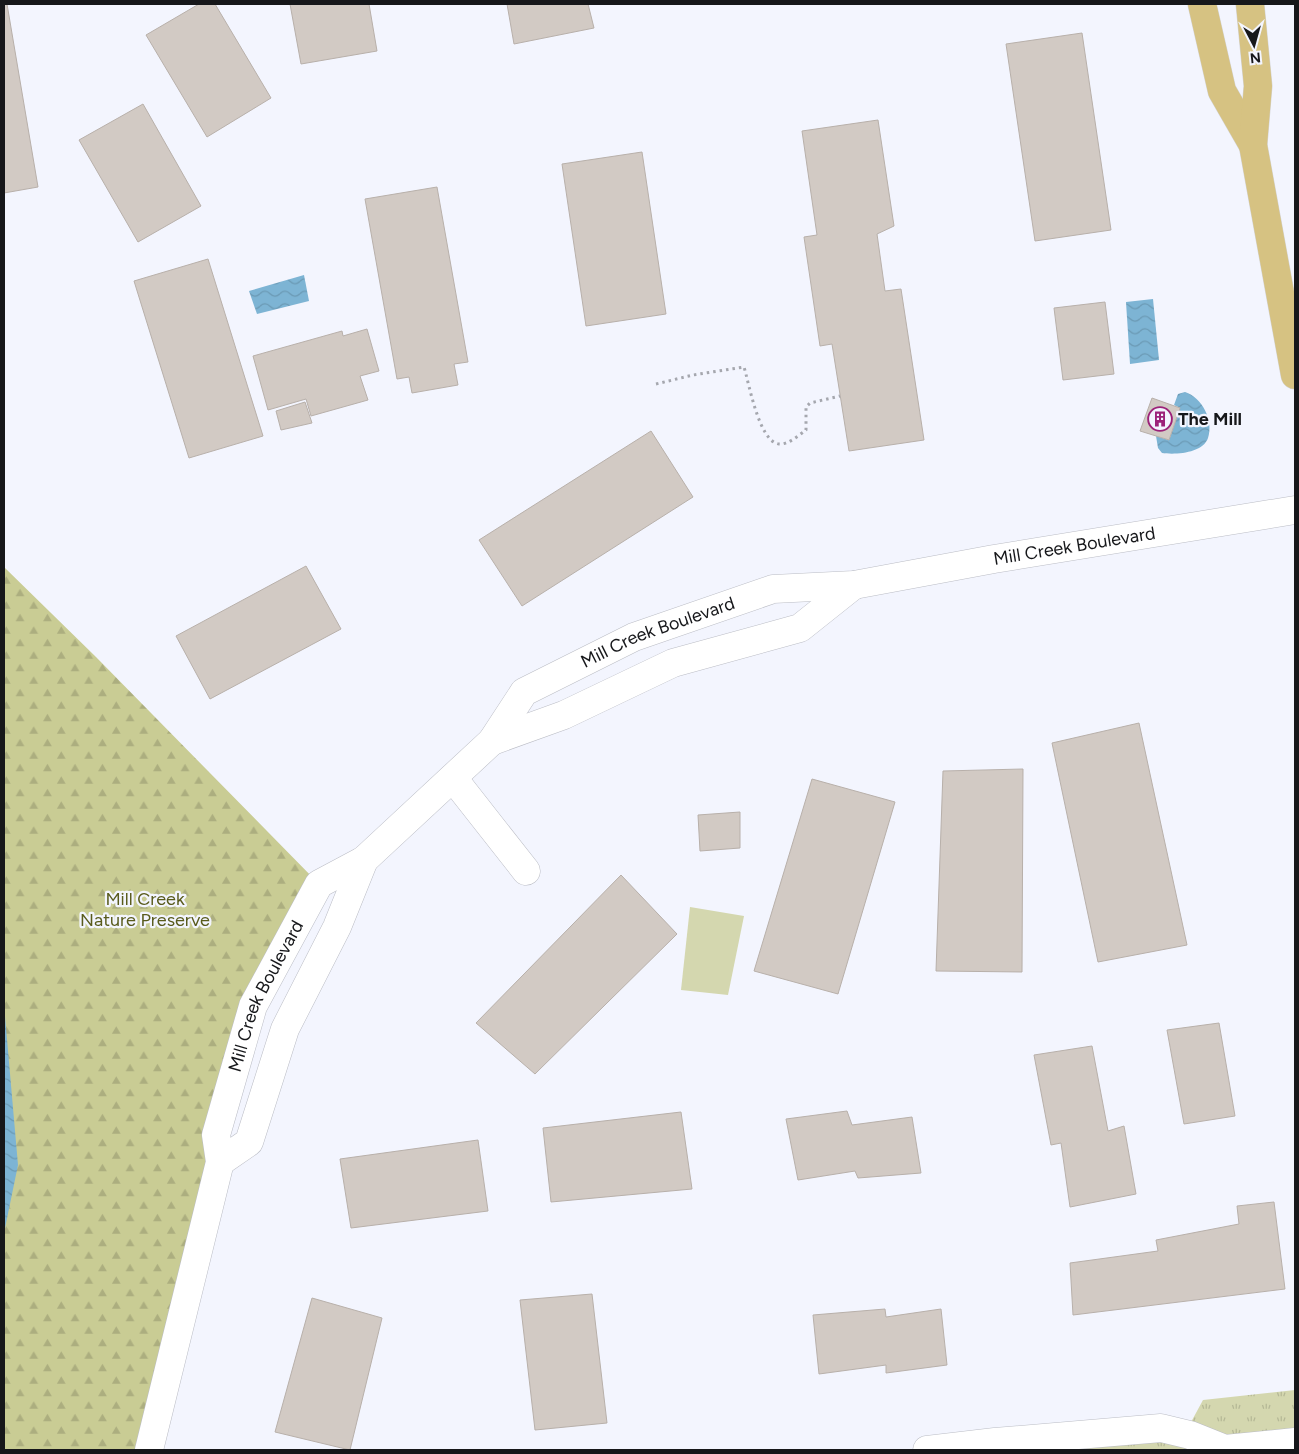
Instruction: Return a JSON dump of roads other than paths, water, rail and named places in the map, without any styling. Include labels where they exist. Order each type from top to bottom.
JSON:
[{"type":"main road","points":[[1202,4],[1222,91],[1253,145]]},
{"type":"main road","points":[[1250,4],[1258,86],[1253,145],[1295,375]]},
{"type":"street","name":"Mill Creek Boulevard","points":[[149,1450],[220,1162],[216,1135],[253,1006],[319,884],[364,860],[453,778],[492,741],[524,692],[634,638],[773,589],[854,585],[994,559],[1295,510]]},
{"type":"street","name":"Mill Creek Boulevard","points":[[492,741],[564,715],[673,663],[800,628],[854,585]]},
{"type":"street","points":[[453,778],[526,871]]},
{"type":"street","name":"Mill Creek Boulevard","points":[[220,1162],[249,1142],[285,1029],[337,927],[364,860]]},
{"type":"street","points":[[927,1450],[995,1442],[1161,1428],[1190,1435],[1225,1449],[1295,1442]]},
{"type":"water","points":[[304,275],[309,301],[257,314],[249,291]]},
{"type":"water","points":[[1153,299],[1159,360],[1130,364],[1126,302]]},
{"type":"water","points":[[1185,392],[1197,399],[1208,417],[1208,438],[1201,447],[1195,450],[1174,454],[1162,453],[1158,448],[1156,436],[1169,440],[1180,408],[1174,405],[1178,394]]},
{"type":"water","points":[[4,1005],[18,1165],[4,1233]]},
{"type":"place","name":"The Mill","points":[[1160,419]]},
{"type":"park label","name":"Mill Creek Nature Preserve","points":[[145,910]]}]
